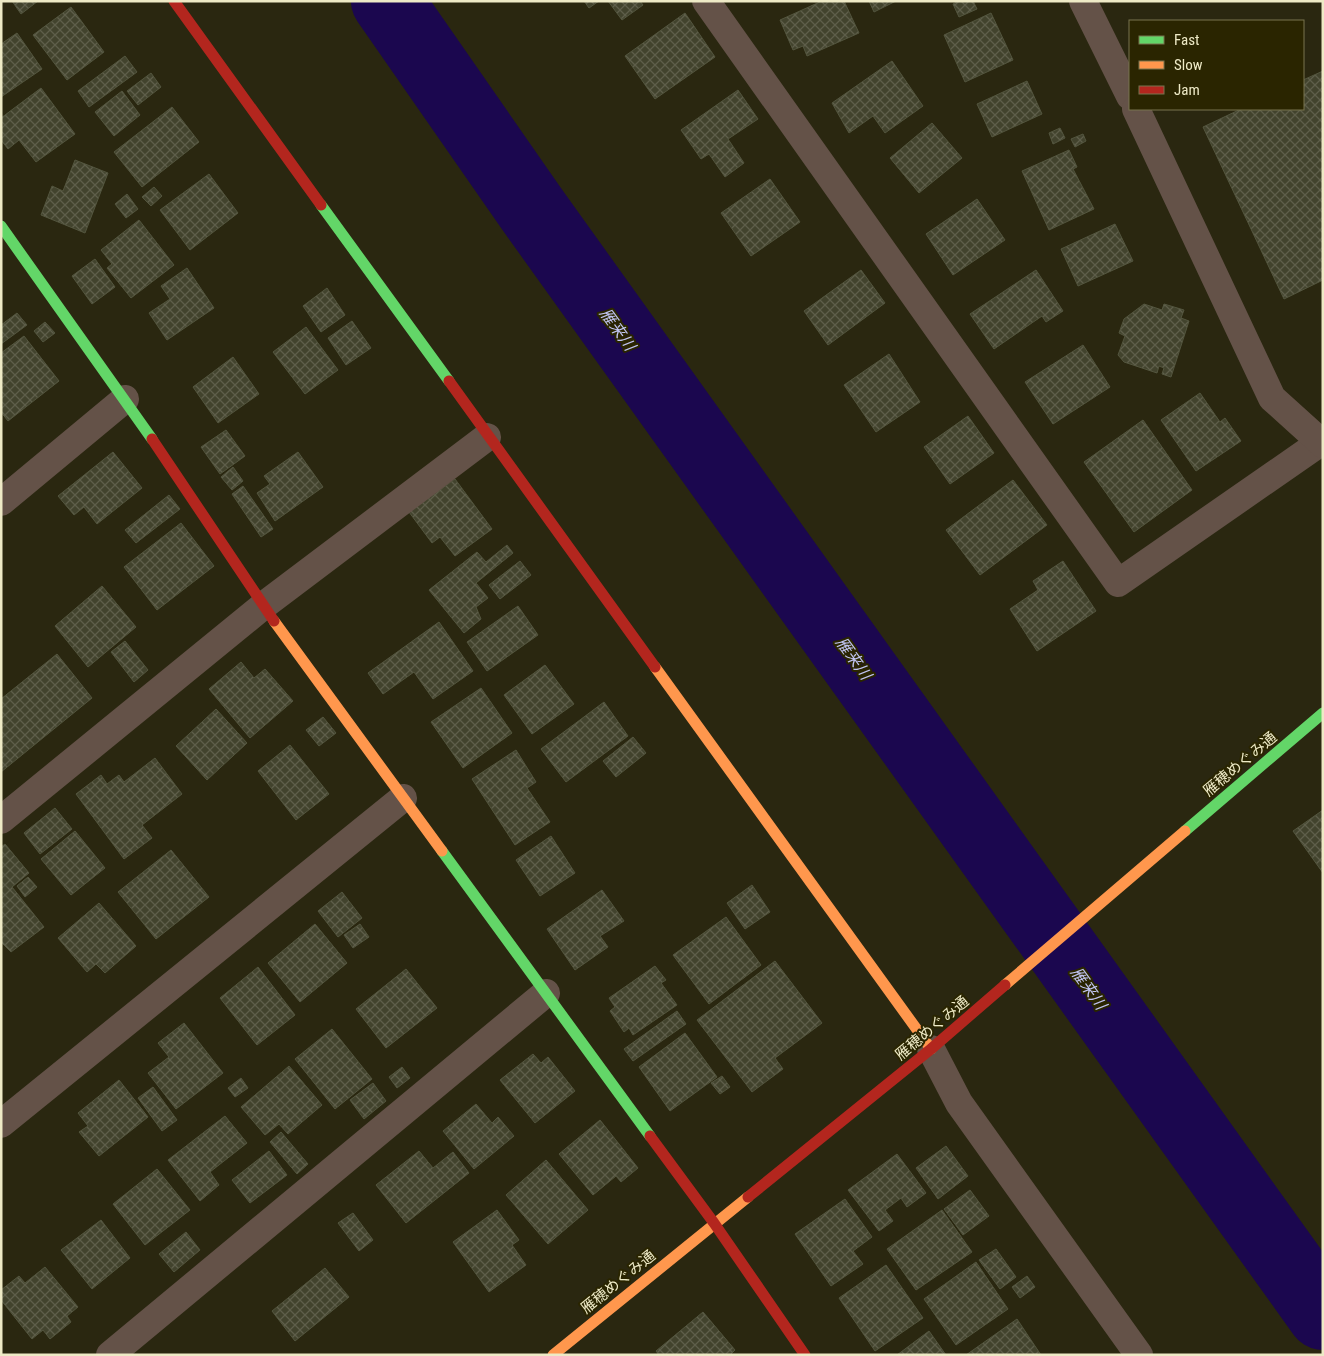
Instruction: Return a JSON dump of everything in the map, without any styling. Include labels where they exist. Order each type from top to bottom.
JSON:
[{"type":"street","points":[[174,1],[932,1049],[959,1103],[1139,1355]]},
{"type":"street","points":[[1083,1],[1129,94]]},
{"type":"street","points":[[707,2],[1118,583],[1322,443],[1272,398],[1136,110]]},
{"type":"street","points":[[1,226],[125,399],[263,606],[714,1223],[805,1355]]},
{"type":"street","points":[[1,502],[125,399]]},
{"type":"street","points":[[1,820],[263,606],[487,436]]},
{"type":"street","name":"雁穂めぐみ通","points":[[552,1355],[932,1049],[1134,873],[1323,713]]},
{"type":"street","points":[[1,1124],[403,798]]},
{"type":"street","points":[[110,1355],[546,993]]},
{"type":"building","points":[[12,1],[38,1],[21,14]]},
{"type":"building","points":[[584,1],[599,1],[589,8]]},
{"type":"building","points":[[608,1],[640,1],[643,5],[622,20]]},
{"type":"building","points":[[822,1],[844,1],[859,33],[807,56],[803,46],[793,50],[780,20]]},
{"type":"building","points":[[869,1],[896,1],[874,12]]},
{"type":"building","points":[[959,1],[973,1],[977,9],[959,17],[953,4]]},
{"type":"building","points":[[71,7],[104,52],[67,80],[33,35]]},
{"type":"building","points":[[685,13],[715,57],[655,99],[625,56]]},
{"type":"building","points":[[991,13],[1013,60],[965,82],[944,35]]},
{"type":"building","points":[[17,33],[42,69],[1,97],[1,44]]},
{"type":"building","points":[[125,56],[137,72],[89,107],[78,91]]},
{"type":"building","points":[[892,61],[923,106],[885,133],[873,116],[849,133],[832,103]]},
{"type":"building","points":[[1323,71],[1323,280],[1284,299],[1203,127],[1239,110],[1304,110],[1304,80]]},
{"type":"building","points":[[151,73],[161,87],[138,105],[127,91]]},
{"type":"building","points":[[1027,81],[1042,114],[992,137],[977,104]]},
{"type":"building","points":[[41,88],[75,134],[36,162],[19,140],[8,149],[1,140],[1,118]]},
{"type":"building","points":[[738,90],[758,119],[728,139],[744,163],[725,177],[709,154],[701,159],[681,130]]},
{"type":"building","points":[[122,91],[140,115],[114,136],[95,112]]},
{"type":"building","points":[[172,107],[199,142],[142,187],[114,152]]},
{"type":"building","points":[[932,123],[962,158],[919,193],[890,158]]},
{"type":"building","points":[[1060,128],[1065,138],[1053,144],[1049,133]]},
{"type":"building","points":[[1083,134],[1086,141],[1075,147],[1071,139]]},
{"type":"building","points":[[1069,150],[1077,167],[1073,169],[1094,209],[1049,230],[1022,171]]},
{"type":"building","points":[[75,160],[108,173],[85,233],[41,215],[52,186],[63,191]]},
{"type":"building","points":[[209,174],[238,213],[190,250],[160,210]]},
{"type":"building","points":[[770,179],[800,222],[751,256],[721,213]]},
{"type":"building","points":[[154,187],[162,196],[151,206],[142,197]]},
{"type":"building","points":[[127,194],[138,209],[126,218],[115,204]]},
{"type":"building","points":[[977,199],[1005,240],[953,275],[926,234]]},
{"type":"building","points":[[139,220],[174,265],[131,298],[107,268],[112,264],[101,250]]},
{"type":"building","points":[[1115,224],[1133,261],[1078,286],[1061,249]]},
{"type":"building","points":[[95,259],[115,287],[92,304],[72,276]]},
{"type":"building","points":[[187,268],[214,308],[167,340],[149,313],[170,299],[161,286]]},
{"type":"building","points":[[861,270],[885,303],[828,345],[804,311]]},
{"type":"building","points":[[1036,270],[1063,311],[1046,322],[1042,316],[994,349],[970,314]]},
{"type":"building","points":[[327,288],[345,315],[321,332],[303,306]]},
{"type":"building","points":[[1144,304],[1162,310],[1164,304],[1184,310],[1181,318],[1189,321],[1171,377],[1162,374],[1164,368],[1159,366],[1157,373],[1124,362],[1118,355],[1125,336],[1119,333],[1124,319]]},
{"type":"building","points":[[17,313],[27,325],[1,344],[1,325]]},
{"type":"building","points":[[352,321],[371,348],[346,365],[328,338]]},
{"type":"building","points":[[45,322],[55,333],[43,342],[34,331]]},
{"type":"building","points":[[306,327],[338,370],[305,394],[273,352]]},
{"type":"building","points":[[24,336],[59,381],[8,421],[1,412],[1,353]]},
{"type":"building","points":[[1083,345],[1110,387],[1053,424],[1025,382]]},
{"type":"building","points":[[889,354],[920,402],[876,432],[844,385]]},
{"type":"building","points":[[233,357],[259,394],[218,423],[193,387]]},
{"type":"building","points":[[1200,393],[1220,422],[1225,418],[1241,441],[1196,471],[1161,420]]},
{"type":"building","points":[[968,416],[994,453],[950,484],[924,447]]},
{"type":"building","points":[[1143,420],[1192,490],[1134,532],[1084,462]]},
{"type":"building","points":[[226,430],[245,456],[220,474],[201,447]]},
{"type":"building","points":[[113,452],[142,488],[97,524],[84,507],[74,515],[58,496]]},
{"type":"building","points":[[298,452],[323,487],[275,521],[257,493],[270,484],[264,476]]},
{"type":"building","points":[[233,467],[243,481],[232,490],[221,477]]},
{"type":"building","points":[[455,479],[492,529],[455,556],[440,537],[432,543],[409,512]]},
{"type":"building","points":[[1013,480],[1047,525],[980,575],[946,530]]},
{"type":"building","points":[[243,486],[273,529],[261,537],[232,494]]},
{"type":"building","points":[[169,495],[180,509],[136,543],[125,530]]},
{"type":"building","points":[[181,523],[214,566],[157,610],[124,567]]},
{"type":"building","points":[[507,545],[513,553],[476,583],[488,598],[476,607],[481,619],[464,633],[429,590],[477,552],[486,562]]},
{"type":"building","points":[[520,561],[531,575],[500,599],[489,585]]},
{"type":"building","points":[[1063,561],[1096,611],[1037,651],[1010,609],[1038,590],[1033,581]]},
{"type":"building","points":[[102,586],[136,627],[88,667],[55,626]]},
{"type":"building","points":[[518,606],[538,635],[487,671],[467,642]]},
{"type":"building","points":[[439,622],[473,671],[433,699],[414,672],[383,694],[368,673]]},
{"type":"building","points":[[125,641],[148,670],[134,682],[111,652]]},
{"type":"building","points":[[57,654],[92,698],[1,772],[1,699]]},
{"type":"building","points":[[241,662],[254,678],[265,669],[293,701],[250,738],[209,689]]},
{"type":"building","points":[[545,665],[574,704],[532,734],[504,695]]},
{"type":"building","points":[[481,688],[512,733],[463,768],[431,722]]},
{"type":"building","points":[[604,702],[628,736],[566,782],[541,749]]},
{"type":"building","points":[[216,709],[247,743],[207,780],[176,746]]},
{"type":"building","points":[[323,717],[336,733],[319,746],[306,730]]},
{"type":"building","points":[[633,737],[646,753],[616,777],[603,761]]},
{"type":"building","points":[[290,745],[329,794],[296,820],[258,771]]},
{"type":"building","points":[[516,750],[536,782],[527,788],[550,822],[515,845],[472,779]]},
{"type":"building","points":[[155,758],[182,794],[142,825],[152,838],[124,859],[76,794],[101,775],[107,784],[119,775],[124,782]]},
{"type":"building","points":[[55,808],[72,829],[40,854],[24,833]]},
{"type":"building","points":[[1323,810],[1323,873],[1293,831]]},
{"type":"building","points":[[75,831],[105,868],[71,895],[41,859]]},
{"type":"building","points":[[551,836],[575,873],[540,896],[516,860]]},
{"type":"building","points":[[5,844],[29,873],[12,887],[44,927],[11,952],[1,942],[1,847]]},
{"type":"building","points":[[171,850],[209,897],[156,939],[118,892]]},
{"type":"building","points":[[28,877],[37,887],[25,897],[17,886]]},
{"type":"building","points":[[752,885],[770,912],[745,929],[727,903]]},
{"type":"building","points":[[602,890],[624,921],[600,936],[608,947],[575,970],[547,929]]},
{"type":"building","points":[[342,892],[362,918],[338,937],[318,911]]},
{"type":"building","points":[[99,903],[136,946],[105,973],[96,964],[87,972],[58,938]]},
{"type":"building","points":[[726,917],[761,965],[709,1004],[673,955]]},
{"type":"building","points":[[315,924],[347,963],[300,1002],[268,963]]},
{"type":"building","points":[[360,924],[369,937],[353,948],[344,935]]},
{"type":"building","points":[[775,961],[822,1023],[775,1058],[783,1069],[752,1092],[697,1020]]},
{"type":"building","points":[[655,966],[666,980],[661,983],[677,1005],[633,1035],[629,1028],[624,1032],[610,1011],[615,1007],[609,998]]},
{"type":"building","points":[[258,967],[295,1015],[257,1045],[220,998]]},
{"type":"building","points":[[406,969],[437,1008],[386,1048],[356,1009]]},
{"type":"building","points":[[677,1011],[686,1024],[633,1061],[624,1049]]},
{"type":"building","points":[[184,1023],[223,1073],[176,1109],[148,1073],[169,1057],[158,1043]]},
{"type":"building","points":[[332,1029],[372,1079],[335,1109],[295,1059]]},
{"type":"building","points":[[685,1033],[717,1077],[670,1111],[639,1067]]},
{"type":"building","points":[[533,1054],[541,1063],[548,1057],[575,1091],[535,1123],[500,1080]]},
{"type":"building","points":[[289,1066],[322,1105],[288,1134],[279,1124],[265,1135],[241,1107]]},
{"type":"building","points":[[402,1067],[410,1078],[397,1088],[389,1077]]},
{"type":"building","points":[[722,1076],[730,1087],[720,1094],[711,1083]]},
{"type":"building","points":[[241,1078],[248,1088],[235,1097],[228,1088]]},
{"type":"building","points":[[119,1080],[148,1117],[99,1156],[79,1132],[88,1126],[78,1113]]},
{"type":"building","points":[[373,1083],[386,1101],[364,1119],[350,1100]]},
{"type":"building","points":[[153,1087],[177,1120],[162,1131],[138,1098]]},
{"type":"building","points":[[476,1104],[492,1123],[498,1117],[514,1136],[474,1169],[443,1131]]},
{"type":"building","points":[[225,1116],[247,1143],[210,1172],[219,1185],[200,1201],[168,1160]]},
{"type":"building","points":[[600,1120],[638,1168],[621,1182],[616,1176],[593,1195],[559,1154]]},
{"type":"building","points":[[281,1132],[308,1164],[297,1174],[270,1142]]},
{"type":"building","points":[[946,1146],[968,1176],[938,1199],[916,1168]]},
{"type":"building","points":[[269,1151],[287,1175],[250,1203],[232,1180]]},
{"type":"building","points":[[419,1151],[433,1168],[453,1152],[469,1173],[406,1223],[376,1185]]},
{"type":"building","points":[[897,1154],[926,1193],[907,1207],[901,1198],[885,1210],[893,1221],[879,1231],[848,1190]]},
{"type":"building","points":[[546,1160],[588,1210],[548,1244],[506,1195]]},
{"type":"building","points":[[157,1169],[190,1210],[145,1245],[113,1204]]},
{"type":"building","points":[[970,1190],[989,1216],[963,1235],[944,1209]]},
{"type":"building","points":[[845,1199],[872,1237],[853,1251],[863,1264],[831,1286],[795,1234]]},
{"type":"building","points":[[497,1210],[519,1240],[512,1245],[526,1265],[489,1292],[453,1242]]},
{"type":"building","points":[[942,1210],[972,1252],[916,1290],[887,1249]]},
{"type":"building","points":[[353,1213],[373,1240],[359,1251],[338,1223]]},
{"type":"building","points":[[101,1220],[130,1258],[92,1289],[61,1250]]},
{"type":"building","points":[[186,1232],[200,1250],[174,1272],[159,1254]]},
{"type":"building","points":[[996,1249],[1016,1277],[1000,1289],[979,1260]]},
{"type":"building","points":[[976,1262],[1008,1309],[956,1345],[924,1299]]},
{"type":"building","points":[[886,1265],[923,1318],[875,1351],[839,1298]]},
{"type":"building","points":[[45,1267],[78,1307],[67,1316],[71,1322],[50,1339],[43,1330],[32,1339],[1,1300],[1,1290],[19,1276],[25,1283]]},
{"type":"building","points":[[325,1268],[349,1297],[295,1341],[272,1311]]},
{"type":"building","points":[[1027,1276],[1035,1287],[1020,1298],[1012,1287]]},
{"type":"building","points":[[703,1312],[735,1350],[730,1355],[659,1355],[656,1351]]},
{"type":"building","points":[[1017,1319],[1041,1355],[966,1355]]},
{"type":"building","points":[[929,1331],[946,1355],[897,1355]]},
{"type":"waterway","name":"雁来川","points":[[387,1],[531,208],[1323,1314]]},
{"type":"traffic: fast","points":[[321,205],[449,381]]},
{"type":"traffic: fast","points":[[1,226],[152,439]]},
{"type":"traffic: fast","points":[[1185,831],[1323,713]]},
{"type":"traffic: fast","points":[[442,851],[650,1136]]},
{"type":"traffic: slow","points":[[274,621],[442,851]]},
{"type":"traffic: slow","points":[[655,667],[931,1049]]},
{"type":"traffic: slow","points":[[1005,985],[1185,831]]},
{"type":"traffic: slow","points":[[553,1355],[748,1197]]},
{"type":"traffic: jam","points":[[174,1],[321,205]]},
{"type":"traffic: jam","points":[[449,381],[655,667]]},
{"type":"traffic: jam","points":[[152,439],[274,621]]},
{"type":"traffic: jam","points":[[748,1197],[931,1049],[1005,985]]},
{"type":"traffic: jam","points":[[650,1136],[714,1223],[805,1355]]}]
